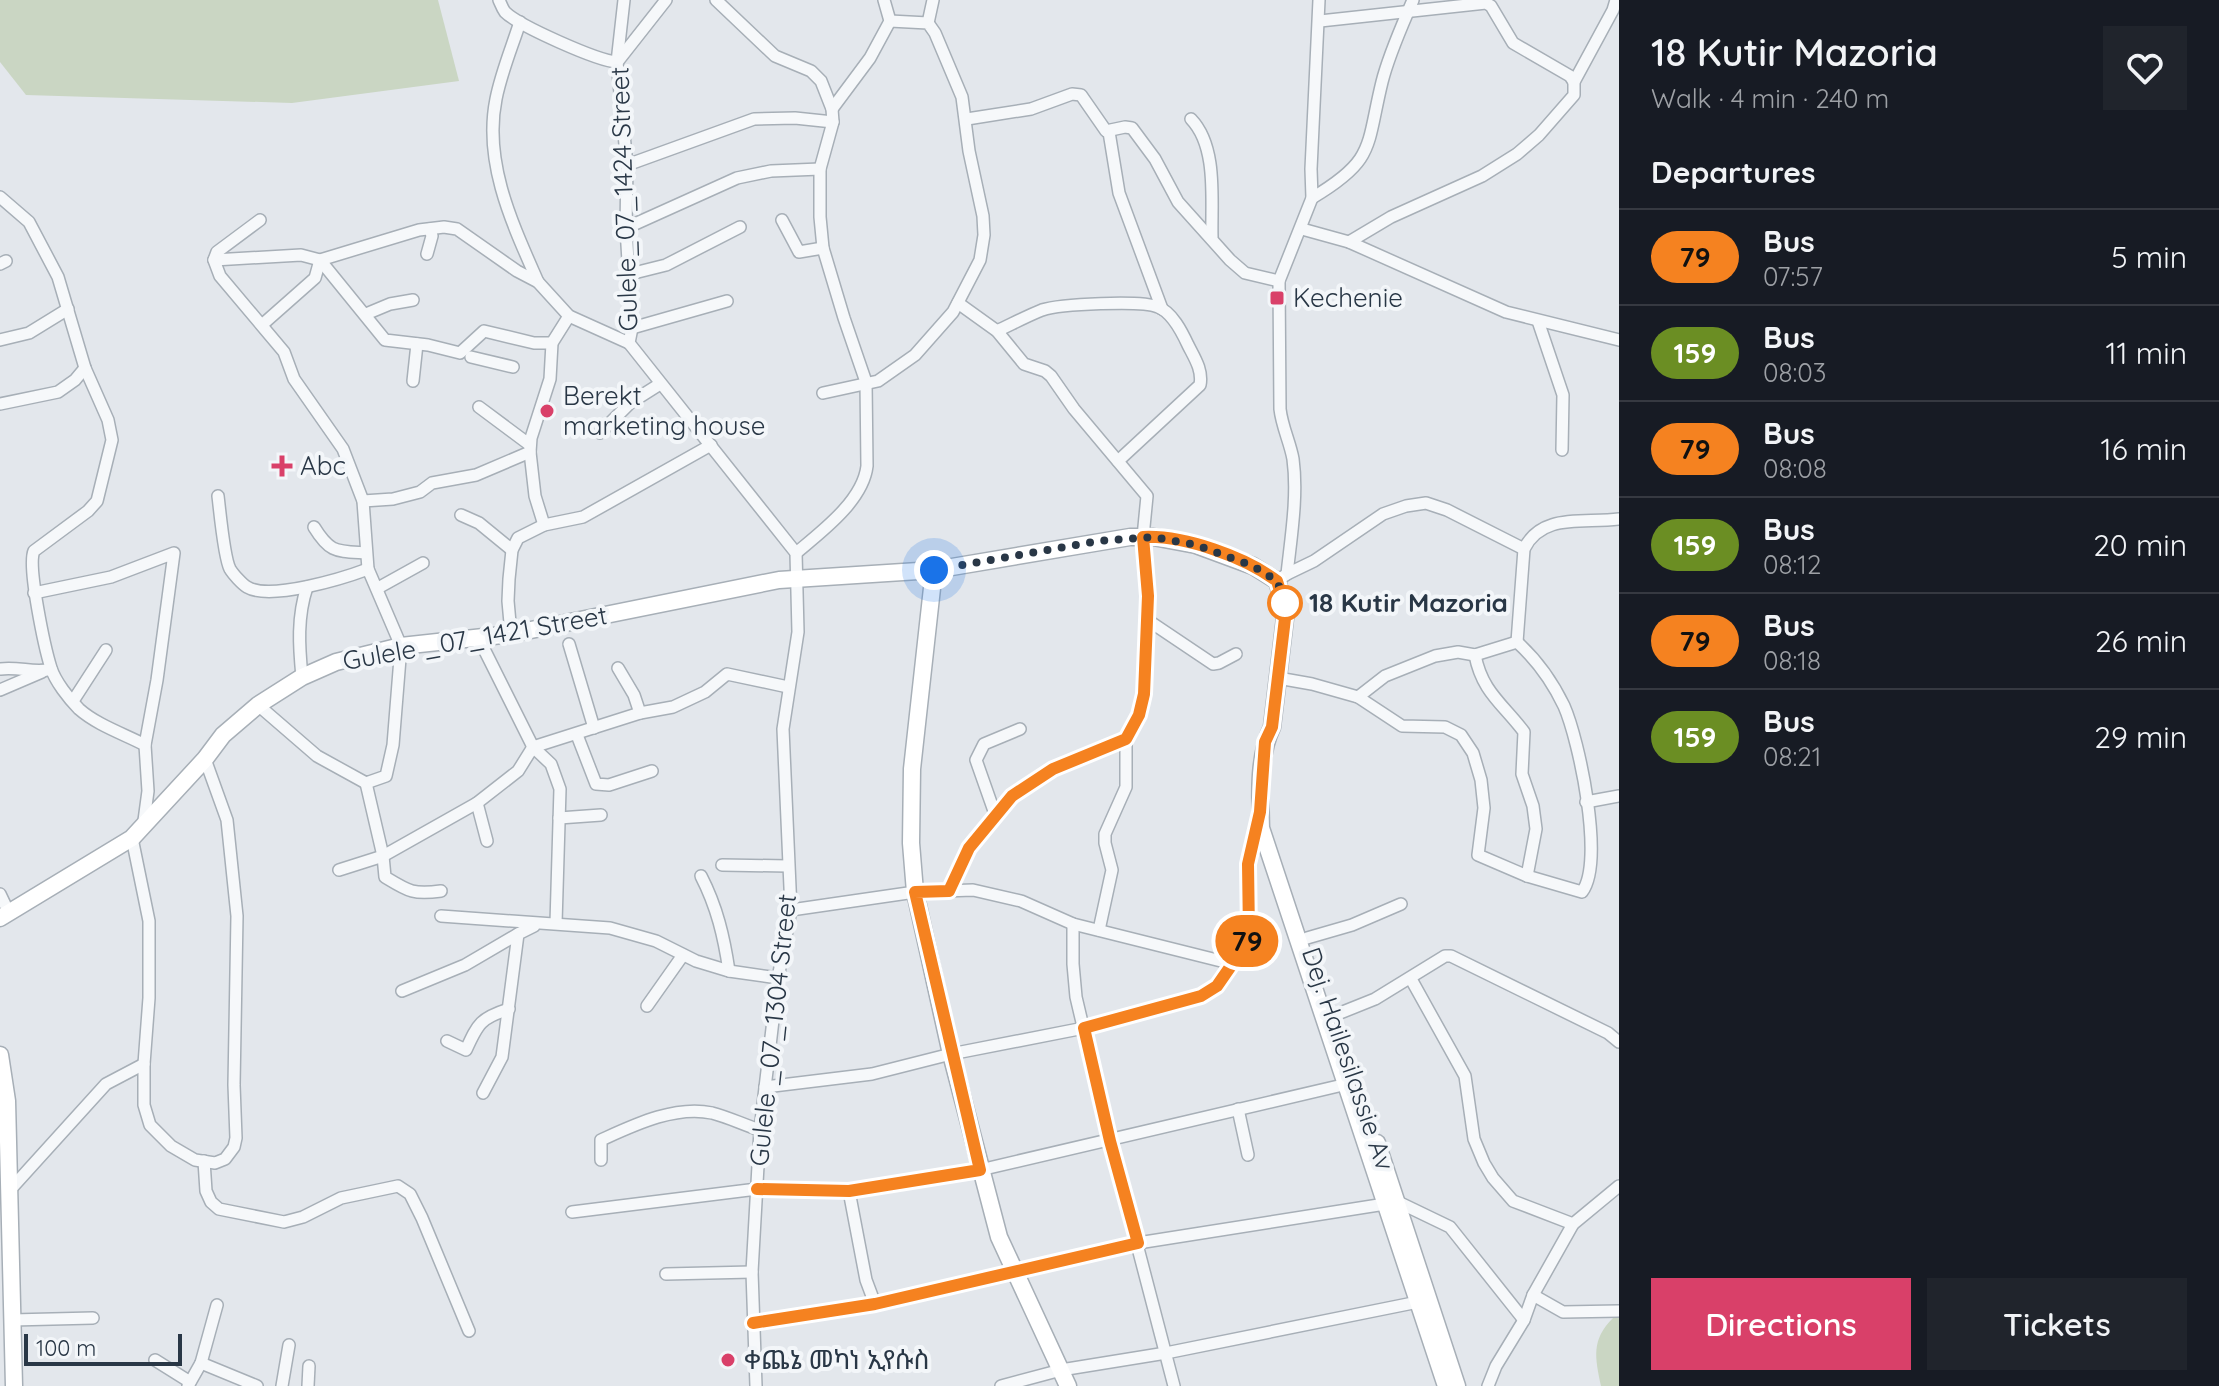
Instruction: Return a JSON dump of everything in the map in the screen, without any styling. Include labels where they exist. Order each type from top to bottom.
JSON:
[{"type":"main road","name":"Gulele _07_1421 Street","points":[[4,916],[137,833],[223,735],[258,705],[302,677],[336,662],[401,646],[511,634],[750,586],[934,570],[1099,541],[1143,537],[1175,540],[1219,553],[1282,578]]},
{"type":"main road","points":[[934,570],[912,769],[911,843],[915,892],[951,1054],[999,1237],[1065,1378]]},
{"type":"main road","points":[[1282,578],[1286,610],[1272,727],[1265,742],[1260,812],[1265,847],[1390,1203],[1446,1386]]},
{"type":"main road","name":"Dej. Hailesilassie Av","points":[[1272,727],[1272,833],[1335,1015],[1390,1203],[1457,1386]]},
{"type":"main road","points":[[0,1055],[7,1101],[4,1158],[9,1191],[14,1386]]},
{"type":"street","points":[[499,0],[505,12],[520,22],[601,59],[617,62],[666,0]]},
{"type":"street","name":"Gulele_07_1424 Street","points":[[624,0],[617,62],[627,165],[626,228],[632,328],[629,343],[796,553]]},
{"type":"street","points":[[716,0],[775,56],[811,71],[821,81],[832,109],[833,122],[820,169],[820,217],[823,248],[866,382],[866,479],[830,525],[796,553],[797,580]]},
{"type":"street","points":[[832,109],[870,58],[890,21],[884,0]]},
{"type":"street","points":[[823,393],[878,381],[915,355],[958,303],[975,273],[984,235],[981,201],[969,151],[967,119],[957,84],[928,23],[933,0]]},
{"type":"street","points":[[1282,578],[1294,471],[1280,409],[1279,281],[1312,198],[1319,0]]},
{"type":"street","points":[[1349,242],[1391,217],[1482,176],[1517,154],[1539,135],[1574,95],[1574,82],[1616,0]]},
{"type":"street","points":[[1320,21],[1410,6],[1486,3],[1491,6],[1513,43],[1570,76],[1574,82]]},
{"type":"street","points":[[1312,198],[1339,182],[1366,151],[1373,135],[1382,80],[1410,6]]},
{"type":"street","points":[[890,21],[928,23]]},
{"type":"street","points":[[520,22],[496,98],[492,134],[497,170],[514,226],[538,282],[569,316],[629,343]]},
{"type":"street","points":[[967,119],[1031,109],[1077,93],[1109,132],[1121,202],[1162,309],[1180,329],[1201,372],[1200,385],[1118,461]]},
{"type":"street","points":[[627,165],[754,119],[833,122]]},
{"type":"street","points":[[1191,119],[1202,134],[1209,162],[1212,237]]},
{"type":"street","points":[[1109,132],[1121,127],[1132,128],[1155,159],[1178,202],[1230,260],[1245,273],[1279,281]]},
{"type":"street","points":[[626,228],[737,178],[771,171],[820,169]]},
{"type":"street","points":[[0,197],[29,222],[58,277],[85,368],[108,420],[112,440],[97,501],[34,551],[31,562],[34,593],[46,671],[94,720],[145,745]]},
{"type":"street","points":[[258,705],[317,756],[366,783],[386,776],[393,745],[401,646],[368,569],[363,501],[343,449],[294,379],[284,352],[220,276],[214,260],[217,252],[260,220]]},
{"type":"street","points":[[782,220],[799,252],[823,248]]},
{"type":"street","points":[[630,274],[666,265],[740,227]]},
{"type":"street","points":[[214,260],[301,255],[320,260],[430,229],[457,229],[538,282]]},
{"type":"street","points":[[427,254],[432,236],[430,229]]},
{"type":"street","points":[[1302,229],[1349,242],[1506,312],[1619,340]]},
{"type":"street","points":[[320,260],[385,340],[471,355],[513,367]]},
{"type":"street","points":[[263,324],[315,278],[320,260]]},
{"type":"street","points":[[366,314],[390,304],[413,300]]},
{"type":"street","points":[[632,328],[727,301]]},
{"type":"street","points":[[958,303],[997,331],[1024,364],[1051,376],[1074,409],[1147,496],[1143,537],[1147,562],[1143,702],[1126,739],[1126,787],[1105,834],[1112,877],[1099,930]]},
{"type":"street","points":[[997,331],[1043,310],[1062,306],[1150,304],[1162,309]]},
{"type":"street","points":[[0,340],[29,333],[68,309]]},
{"type":"street","points":[[544,525],[535,496],[530,449],[550,379],[552,343],[569,316]]},
{"type":"street","points":[[1538,321],[1563,395],[1562,450]]},
{"type":"street","points":[[471,355],[478,334],[484,331],[534,343],[552,343]]},
{"type":"street","points":[[413,381],[417,344]]},
{"type":"street","points":[[0,404],[58,392],[85,368]]},
{"type":"street","points":[[600,433],[630,403],[660,384]]},
{"type":"street","points":[[479,407],[530,449]]},
{"type":"street","points":[[511,634],[508,601],[512,550],[518,538],[544,525],[583,517],[711,445]]},
{"type":"street","points":[[363,501],[393,499],[420,492],[432,483],[476,475],[530,449]]},
{"type":"street","points":[[218,496],[229,568],[247,588],[264,592],[307,587],[368,569]]},
{"type":"street","points":[[1282,578],[1314,561],[1383,514],[1426,503],[1447,510],[1524,549]]},
{"type":"street","points":[[461,515],[479,523],[512,550]]},
{"type":"street","points":[[1517,642],[1524,549],[1530,537],[1552,524],[1619,519]]},
{"type":"street","points":[[314,527],[324,543],[334,551],[366,553]]},
{"type":"street","points":[[34,593],[111,577],[174,553],[145,745],[148,791],[137,833],[149,921],[144,1105],[150,1125],[171,1146],[195,1160],[215,1163],[225,1159],[234,1147],[236,1138],[237,916],[227,820],[205,759]]},
{"type":"street","points":[[378,588],[423,563]]},
{"type":"street","name":"Gulele _07_1304 Street","points":[[756,1386],[752,1272],[760,1130],[778,978],[791,910],[783,729],[798,632],[797,580]]},
{"type":"street","points":[[302,677],[298,640],[301,603],[307,587]]},
{"type":"street","points":[[1146,619],[1213,664],[1236,654]]},
{"type":"street","points":[[479,639],[533,747],[551,764],[560,789],[556,923]]},
{"type":"street","points":[[1358,697],[1385,676],[1435,656],[1458,652],[1475,655],[1517,642]]},
{"type":"street","points":[[1278,678],[1358,697],[1397,724],[1445,727],[1461,735],[1473,753],[1481,780],[1484,808],[1478,855],[1527,876],[1584,891],[1593,844],[1577,749],[1565,709],[1548,676],[1517,642]]},
{"type":"street","points":[[569,644],[594,728]]},
{"type":"street","points":[[73,701],[106,650]]},
{"type":"street","points":[[1475,655],[1486,689],[1524,732],[1522,774],[1535,813],[1536,829],[1527,876]]},
{"type":"street","points":[[0,669],[22,667],[46,671]]},
{"type":"street","points":[[618,668],[634,695],[640,713]]},
{"type":"street","points":[[0,690],[46,671]]},
{"type":"street","points":[[339,870],[383,856],[477,803],[518,771],[533,747],[640,713],[673,707],[693,699],[727,674],[788,687]]},
{"type":"street","points":[[995,814],[976,760],[984,744],[1020,729]]},
{"type":"street","points":[[577,735],[596,784],[609,785],[652,771]]},
{"type":"street","points":[[949,891],[969,848],[1012,796],[1053,769],[1126,739]]},
{"type":"street","points":[[366,783],[385,877],[408,892],[441,891]]},
{"type":"street","points":[[1586,802],[1619,796]]},
{"type":"street","points":[[477,803],[487,841]]},
{"type":"street","points":[[765,1087],[872,1074],[951,1054],[1084,1028],[1201,996],[1217,986],[1249,934],[1248,864],[1260,812]]},
{"type":"street","points":[[559,818],[601,815]]},
{"type":"street","name":"Gulele _07_1304 Street","points":[[722,865],[788,866]]},
{"type":"street","points":[[701,876],[715,903],[729,971]]},
{"type":"street","points":[[791,910],[915,892],[973,890],[998,894],[1073,924],[1233,964]]},
{"type":"street","points":[[0,894],[4,916]]},
{"type":"street","points":[[1307,938],[1352,925],[1401,904]]},
{"type":"street","points":[[441,916],[610,928],[643,936],[683,955],[729,971],[778,978]]},
{"type":"street","points":[[1073,924],[1073,982],[1110,1141],[1174,1386]]},
{"type":"street","points":[[402,991],[465,965],[537,925]]},
{"type":"street","points":[[483,1093],[502,1057],[518,934]]},
{"type":"street","points":[[647,1006],[683,955]]},
{"type":"street","points":[[1335,1015],[1375,999],[1445,956],[1456,958],[1608,1033],[1619,1042]]},
{"type":"street","points":[[1411,979],[1465,1076],[1474,1139],[1488,1171],[1513,1201],[1573,1224]]},
{"type":"street","points":[[447,1041],[466,1050],[477,1027],[487,1016],[509,1009]]},
{"type":"street","points":[[9,1191],[106,1084],[144,1064]]},
{"type":"street","points":[[572,1212],[757,1189],[849,1191],[980,1170],[1347,1084]]},
{"type":"street","points":[[1238,1109],[1248,1155]]},
{"type":"street","points":[[601,1160],[601,1140],[637,1124],[676,1113],[709,1113],[760,1130]]},
{"type":"street","points":[[204,1161],[206,1191],[219,1209],[284,1222],[303,1217],[341,1198],[398,1186],[410,1194],[422,1218],[469,1331]]},
{"type":"street","points":[[1488,1386],[1496,1366],[1524,1320],[1533,1295],[1573,1224],[1619,1186]]},
{"type":"street","points":[[849,1191],[866,1280],[875,1304]]},
{"type":"street","points":[[753,1323],[875,1304],[1138,1243],[1390,1203],[1450,1227],[1524,1320]]},
{"type":"street","points":[[666,1274],[752,1272]]},
{"type":"street","points":[[1533,1295],[1563,1312],[1619,1311]]},
{"type":"street","points":[[1001,1386],[1065,1378],[1166,1353],[1418,1302]]},
{"type":"street","points":[[155,1360],[189,1384],[201,1363],[217,1305]]},
{"type":"street","points":[[12,1320],[93,1318]]},
{"type":"street","points":[[282,1386],[289,1345]]},
{"type":"street","points":[[201,1363],[257,1386]]},
{"type":"street","points":[[308,1386],[309,1366]]},
{"type":"green space","points":[[0,0],[438,0],[459,81],[292,103],[26,95],[0,62]]},
{"type":"green space","points":[[1619,1317],[1619,1386],[1601,1386],[1596,1349],[1606,1326],[1613,1318]]},
{"type":"bus line","name":"79","points":[[753,1323],[875,1304],[1138,1243],[1084,1028],[1201,996],[1217,986],[1244,947],[1250,925],[1248,864],[1260,812],[1265,742],[1272,727],[1282,656],[1286,610],[1277,581],[1253,566],[1196,545],[1143,537],[1148,596],[1144,694],[1139,715],[1126,739],[1053,769],[1012,796],[969,848],[949,891],[915,892],[980,1170],[849,1191],[757,1189]]},
{"type":"place","name":"Kechenie","points":[[1277,298]]},
{"type":"place","name":"Berekt marketing house","points":[[547,411]]},
{"type":"place","name":"Abc","points":[[282,466]]},
{"type":"place","name":"18 Kutir Mazoria","points":[[1285,603]]},
{"type":"place","name":"ቀጨኔ መካነ ኢየሱስ","points":[[728,1360]]},
{"type":"route","points":[[934,570],[1099,541],[1153,537],[1196,545],[1253,566],[1277,581],[1285,603]]}]
